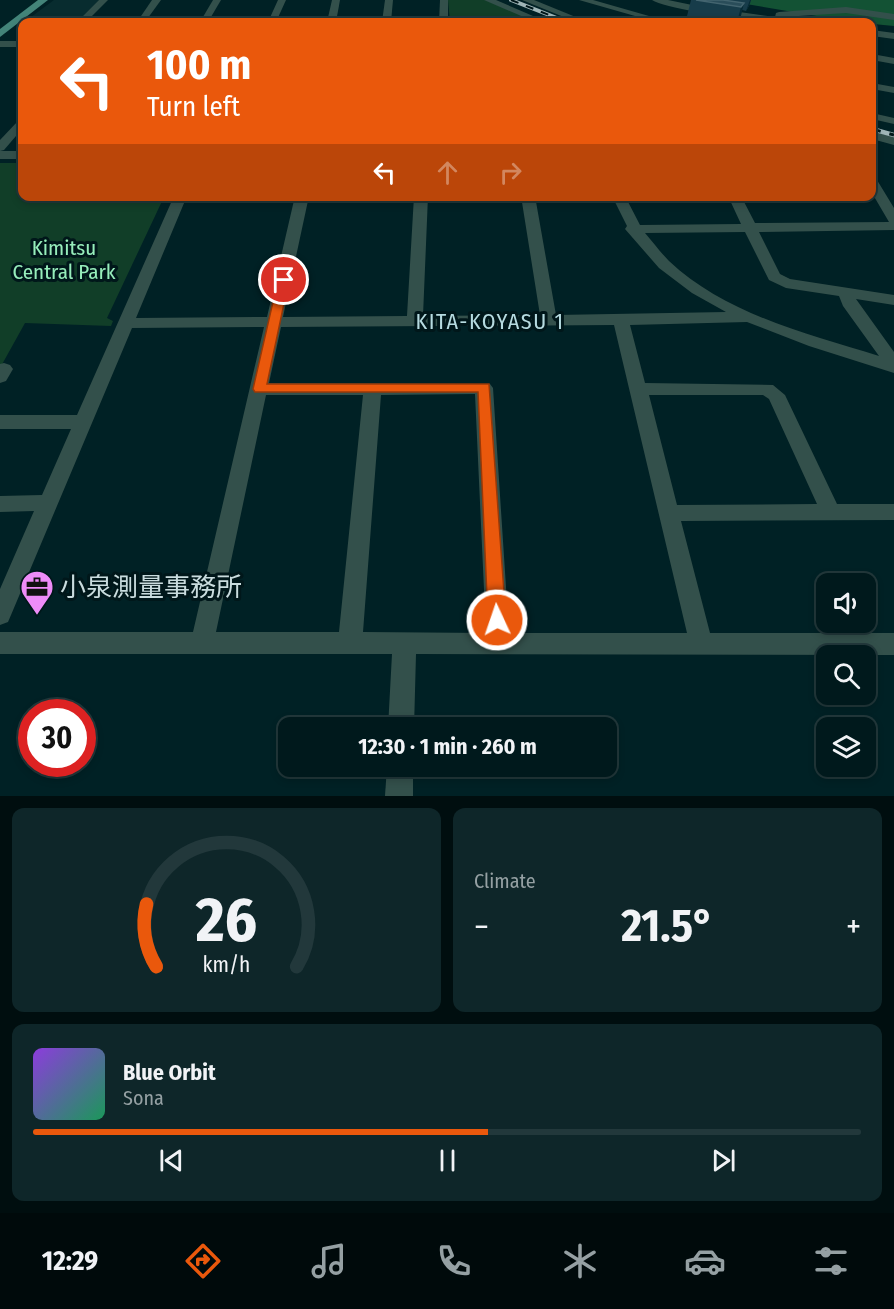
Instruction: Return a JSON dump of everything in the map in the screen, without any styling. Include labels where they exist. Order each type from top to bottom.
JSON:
[{"type":"main road","points":[[0,26],[33,0]]},
{"type":"main road","points":[[21,18],[44,0]]},
{"type":"main road","points":[[0,34],[18,20]]},
{"type":"street","points":[[85,18],[104,0]]},
{"type":"street","points":[[144,18],[157,0]]},
{"type":"street","points":[[206,18],[217,0]]},
{"type":"street","points":[[274,18],[282,0]]},
{"type":"street","points":[[332,18],[336,0]]},
{"type":"street","points":[[387,18],[389,0]]},
{"type":"street","points":[[444,0],[444,18]]},
{"type":"street","points":[[488,0],[532,18]]},
{"type":"street","points":[[526,0],[573,18]]},
{"type":"street","points":[[583,0],[648,18]]},
{"type":"street","points":[[656,0],[752,18]]},
{"type":"street","points":[[587,18],[598,5]]},
{"type":"street","points":[[777,18],[790,14],[846,10],[894,17]]},
{"type":"street","points":[[876,34],[894,36]]},
{"type":"street","points":[[0,44],[18,44]]},
{"type":"street","points":[[876,58],[894,61]]},
{"type":"street","points":[[876,87],[894,90]]},
{"type":"street","points":[[876,117],[894,121]]},
{"type":"street","points":[[0,147],[18,127]]},
{"type":"street","points":[[876,136],[894,141]]},
{"type":"street","points":[[876,148],[894,148]]},
{"type":"street","points":[[0,155],[18,155]]},
{"type":"street","points":[[876,190],[894,219]]},
{"type":"street","points":[[0,615],[179,201]]},
{"type":"street","points":[[202,643],[301,201]]},
{"type":"street","points":[[416,321],[421,201]]},
{"type":"street","points":[[529,201],[549,321]]},
{"type":"street","points":[[620,201],[632,229],[651,254],[682,280],[745,317],[894,366]]},
{"type":"street","points":[[737,201],[774,277],[786,283],[894,300]]},
{"type":"street","points":[[632,229],[894,226]]},
{"type":"street","points":[[846,293],[849,303],[894,366]]},
{"type":"street","points":[[126,323],[549,321],[745,317]]},
{"type":"street","points":[[621,320],[701,644]]},
{"type":"street","points":[[350,643],[373,388]]},
{"type":"street","points":[[259,389],[484,388],[498,643]]},
{"type":"street","points":[[638,388],[767,389],[776,395],[831,513]]},
{"type":"street","points":[[0,422],[84,422]]},
{"type":"street","points":[[0,504],[48,504]]},
{"type":"street","points":[[669,513],[894,512]]},
{"type":"street","points":[[0,643],[894,644]]},
{"type":"street","points":[[401,717],[404,643]]},
{"type":"street","points":[[399,796],[400,777]]},
{"type":"shaded area","points":[[54,0],[99,0],[82,17],[31,17]]},
{"type":"green space","points":[[448,0],[485,0],[529,18],[450,18]]},
{"type":"green space","points":[[722,0],[894,0],[894,26],[876,24],[876,18],[828,18]]},
{"type":"green space","name":"Kimitsu Central Park","points":[[0,163],[18,163],[18,201],[162,201],[107,318],[113,321],[111,326],[25,323],[0,368]]},
{"type":"building","points":[[696,0],[723,0],[744,3],[741,7]]},
{"type":"railway","points":[[511,0],[557,18]]},
{"type":"railway","points":[[876,130],[894,135]]},
{"type":"place","name":"小泉測量事務所","points":[[37,616]]},
{"type":"district","name":"KITA-KOYASU 1","points":[[490,321]]},
{"type":"route","points":[[284,280],[259,389],[484,388],[497,620]]}]
